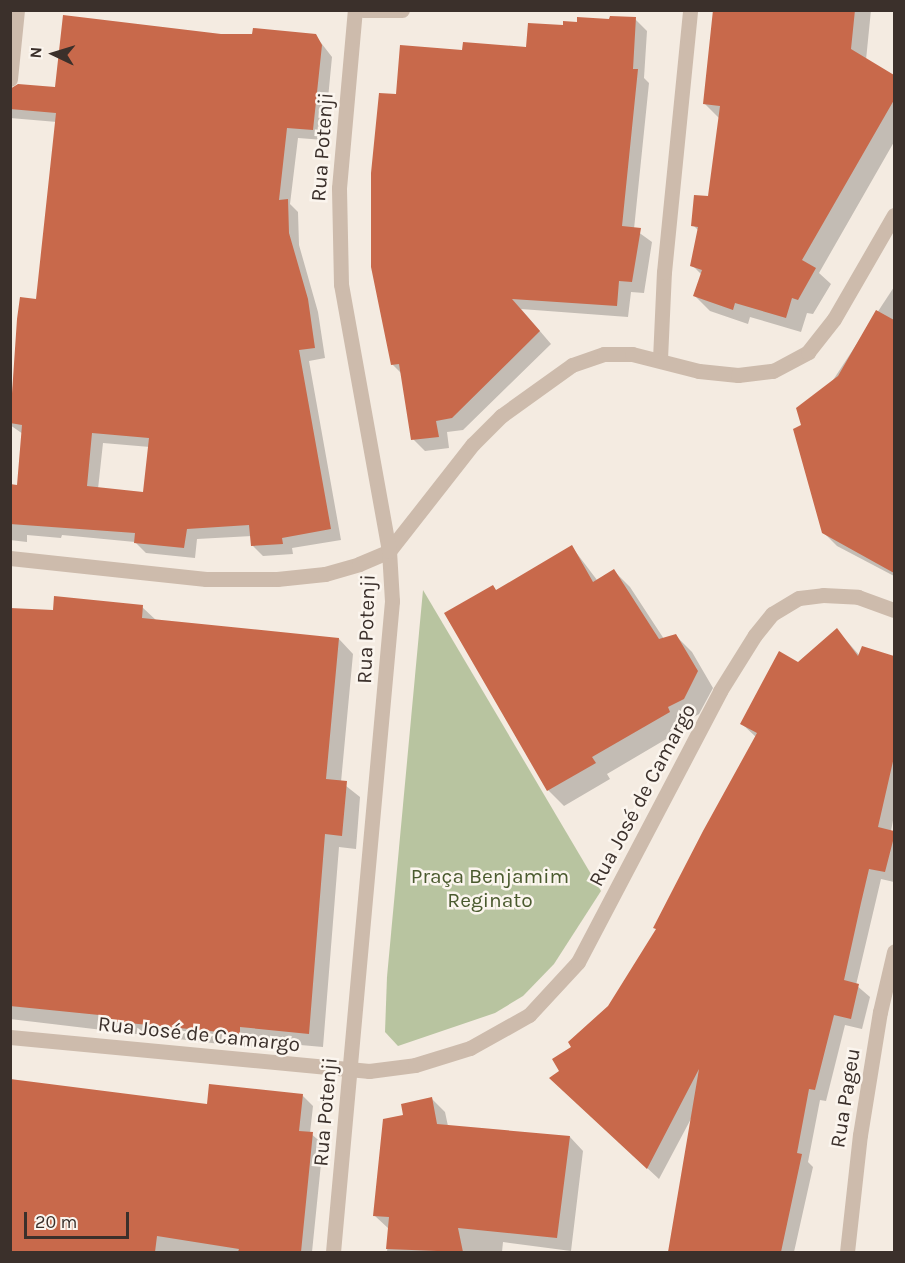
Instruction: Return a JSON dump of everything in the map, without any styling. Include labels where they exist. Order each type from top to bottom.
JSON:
[{"type":"street","points":[[10,79],[17,10]]},
{"type":"street","name":"Rua Potenji","points":[[333,1252],[392,601],[389,551],[340,273],[339,188],[355,10]]},
{"type":"street","points":[[363,10],[402,10]]},
{"type":"street","points":[[660,359],[664,272],[690,10]]},
{"type":"street","points":[[10,558],[207,579],[277,579],[325,574],[389,551],[473,444],[532,391],[572,365],[604,354],[660,359],[699,371],[738,375],[773,371],[808,352],[834,319],[894,215]]},
{"type":"street","name":"Rua José de Camargo","points":[[10,1037],[351,1070],[415,1065],[470,1048],[529,1015],[578,962],[720,692],[755,635],[772,614],[799,598],[823,595],[858,597],[894,610]]},
{"type":"street","name":"Rua Pageu","points":[[847,1252],[860,1135],[880,1012],[894,952]]},
{"type":"green space","name":"Praça Benjamim Reginato","points":[[423,590],[601,891],[554,964],[523,996],[495,1013],[398,1046],[385,1032],[387,977]]},
{"type":"building","points":[[713,10],[855,10],[851,49],[894,75],[894,100],[802,260],[816,268],[798,300],[792,298],[786,318],[735,303],[733,310],[693,296],[702,270],[690,266],[698,227],[691,226],[694,195],[708,196],[720,106],[703,104]]},
{"type":"building","points":[[63,15],[221,34],[252,34],[253,28],[316,34],[322,45],[313,130],[287,128],[279,200],[288,199],[289,233],[308,299],[315,348],[299,350],[331,529],[282,538],[283,544],[251,546],[249,525],[187,529],[184,548],[134,543],[135,533],[10,524],[10,484],[17,485],[22,425],[10,423],[17,319],[20,297],[36,299],[56,113],[10,109],[10,89],[18,84],[55,87]],"holes":[[[92,433],[149,438],[143,492],[87,486]]]},
{"type":"building","points":[[610,16],[636,17],[633,69],[638,69],[622,226],[641,228],[632,282],[619,281],[617,306],[512,299],[540,331],[452,418],[436,421],[439,437],[411,440],[399,364],[391,365],[371,267],[371,173],[379,93],[396,94],[400,45],[462,50],[463,42],[526,47],[528,23],[563,25],[563,21],[577,22],[577,17],[609,19]]},
{"type":"building","points":[[876,310],[894,320],[894,573],[822,533],[793,429],[801,425],[796,408],[838,376]]},
{"type":"building","points":[[572,545],[593,582],[614,569],[659,639],[676,634],[698,671],[684,699],[668,707],[670,712],[592,757],[596,763],[547,791],[444,613],[493,585],[496,590]]},
{"type":"building","points":[[54,596],[143,605],[142,618],[339,638],[326,779],[347,781],[342,836],[325,834],[309,1034],[240,1027],[240,1034],[108,1021],[109,1016],[10,1006],[10,608],[53,610]]},
{"type":"building","points":[[837,628],[858,656],[862,646],[894,656],[894,757],[878,827],[894,831],[894,837],[885,872],[869,869],[844,980],[859,984],[851,1019],[834,1015],[815,1090],[809,1089],[797,1153],[802,1154],[781,1252],[668,1252],[699,1069],[647,1169],[549,1078],[559,1071],[552,1059],[571,1047],[568,1042],[608,1006],[656,929],[653,928],[757,733],[740,724],[779,651],[798,662]]},
{"type":"building","points":[[10,1079],[207,1104],[209,1084],[303,1094],[299,1131],[313,1132],[301,1252],[238,1252],[239,1249],[157,1236],[155,1252],[10,1252]]},
{"type":"building","points":[[432,1097],[437,1124],[570,1136],[557,1238],[458,1228],[463,1252],[386,1249],[389,1217],[373,1216],[383,1119],[403,1115],[401,1104]]}]
